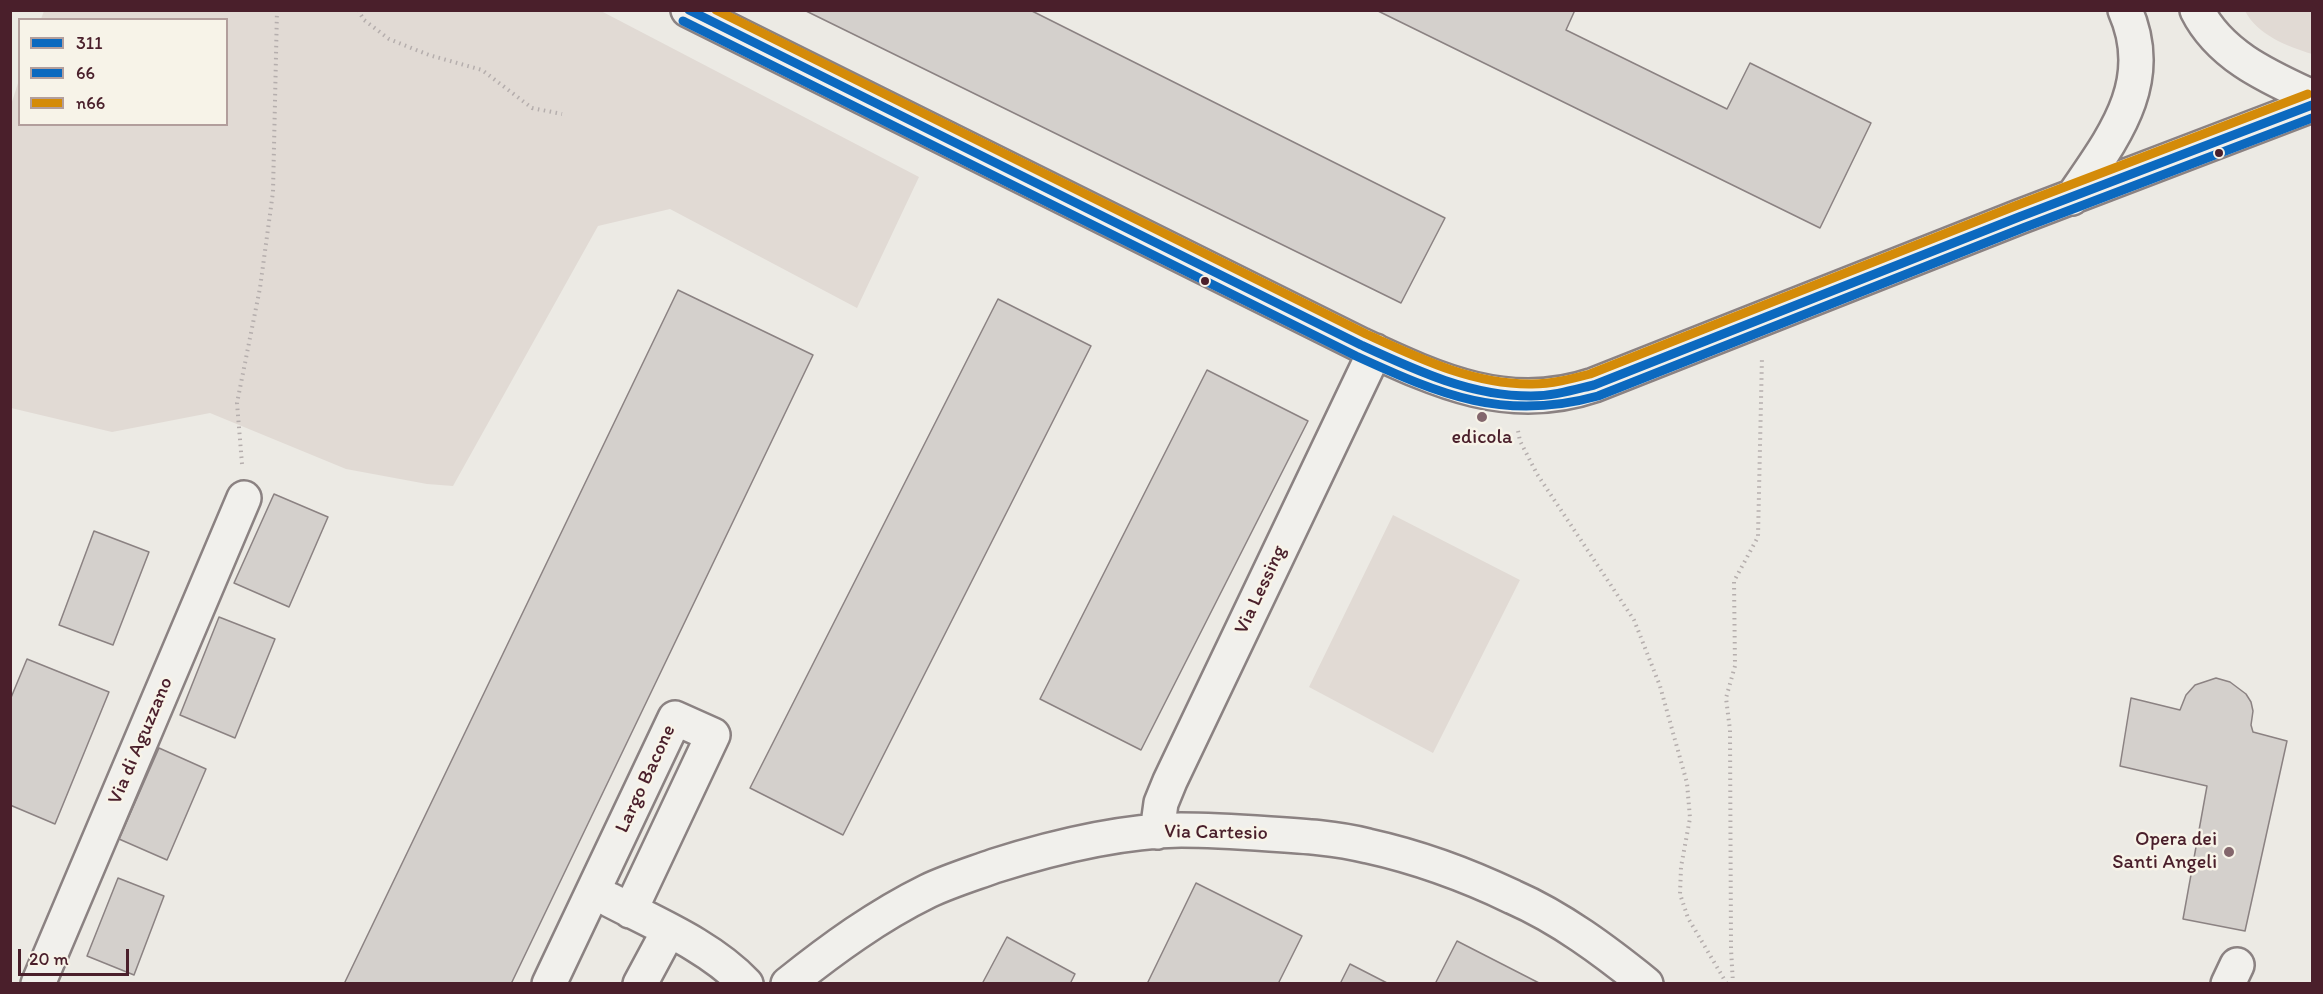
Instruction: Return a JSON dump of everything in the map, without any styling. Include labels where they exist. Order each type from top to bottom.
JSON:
[{"type":"street","points":[[688,10],[1375,351],[1434,376],[1477,390],[1511,397],[1557,396],[1575,392],[2313,105]]},
{"type":"street","points":[[2072,198],[2110,142],[2128,105],[2134,82],[2137,54],[2135,38],[2125,10]]},
{"type":"street","points":[[2197,10],[2216,36],[2250,65],[2313,97]]},
{"type":"street","name":"Via Lessing","points":[[1157,832],[1161,803],[1170,781],[1375,351]]},
{"type":"street","name":"Via di Aguzzano","points":[[38,984],[244,498]]},
{"type":"street","name":"Largo Bacone","points":[[549,984],[675,718],[713,735],[630,911]]},
{"type":"street","name":"Via Cartesio","points":[[788,984],[856,933],[930,890],[963,876],[1033,854],[1116,836],[1157,832],[1222,832],[1327,839],[1366,845],[1408,857],[1451,871],[1515,897],[1564,925],[1646,984]]},
{"type":"street","points":[[593,892],[669,930],[732,969],[746,984]]},
{"type":"street","points":[[640,984],[669,930]]},
{"type":"path","points":[[244,498],[237,403],[260,288],[273,192],[277,10]]},
{"type":"path","points":[[358,10],[364,20],[389,39],[429,55],[482,70],[532,108],[562,114]]},
{"type":"path","points":[[1733,984],[1730,730],[1726,698],[1735,666],[1734,581],[1758,537],[1762,426],[1762,318]]},
{"type":"path","points":[[1511,397],[1520,441],[1528,457],[1634,620],[1660,686],[1687,783],[1690,818],[1681,867],[1680,894],[1688,918],[1727,984]]},
{"type":"shaded area","points":[[44,11],[601,11],[919,177],[857,308],[670,209],[598,226],[453,486],[427,484],[346,469],[210,413],[112,432],[11,408],[11,105],[18,83],[18,126],[228,126],[228,18],[41,18]]},
{"type":"shaded area","points":[[2245,11],[2312,11],[2312,54],[2265,33],[2257,27]]},
{"type":"shaded area","points":[[1393,515],[1520,580],[1433,753],[1309,687]]},
{"type":"building","points":[[804,10],[1030,10],[1445,218],[1401,303]]},
{"type":"building","points":[[1376,10],[1575,10],[1566,30],[1727,109],[1750,63],[1871,123],[1820,228]]},
{"type":"building","points":[[678,290],[813,355],[511,984],[344,984]]},
{"type":"building","points":[[998,299],[1091,346],[843,835],[750,788]]},
{"type":"building","points":[[1207,370],[1308,421],[1141,750],[1040,699]]},
{"type":"building","points":[[274,494],[328,517],[289,607],[234,583]]},
{"type":"building","points":[[94,531],[149,552],[113,645],[59,625]]},
{"type":"building","points":[[219,617],[275,639],[235,738],[180,715]]},
{"type":"building","points":[[27,659],[109,692],[55,824],[10,805],[10,700]]},
{"type":"building","name":"Opera dei Santi Angeli","points":[[2216,678],[2230,682],[2246,694],[2253,711],[2251,725],[2253,732],[2287,741],[2245,931],[2183,919],[2207,786],[2120,766],[2131,698],[2180,710],[2186,695],[2195,685]]},
{"type":"building","points":[[159,748],[206,769],[167,860],[119,839]]},
{"type":"building","points":[[118,878],[164,896],[134,975],[87,956]]},
{"type":"building","points":[[1196,883],[1302,936],[1278,984],[1147,984]]},
{"type":"building","points":[[1007,937],[1075,974],[1070,984],[982,984]]},
{"type":"building","points":[[1457,941],[1541,984],[1435,984]]},
{"type":"building","points":[[1350,964],[1389,984],[1340,984]]},
{"type":"transit line","name":"311","points":[[689,10],[1361,345],[1443,380],[1486,392],[1508,395],[1547,395],[1594,385],[2019,217],[2312,105]]},
{"type":"transit line","name":"n66","points":[[716,10],[1366,334],[1446,368],[1488,380],[1510,383],[1547,383],[1590,374],[2015,206],[2308,94]]},
{"type":"transit line","name":"66","points":[[683,21],[1356,356],[1445,393],[1503,405],[1532,406],[1564,403],[1598,396],[2023,228],[2312,118]]},
{"type":"place","name":"edicola","points":[[1482,417]]},
{"type":"place","name":"Opera dei Santi Angeli","points":[[2229,852]]}]
